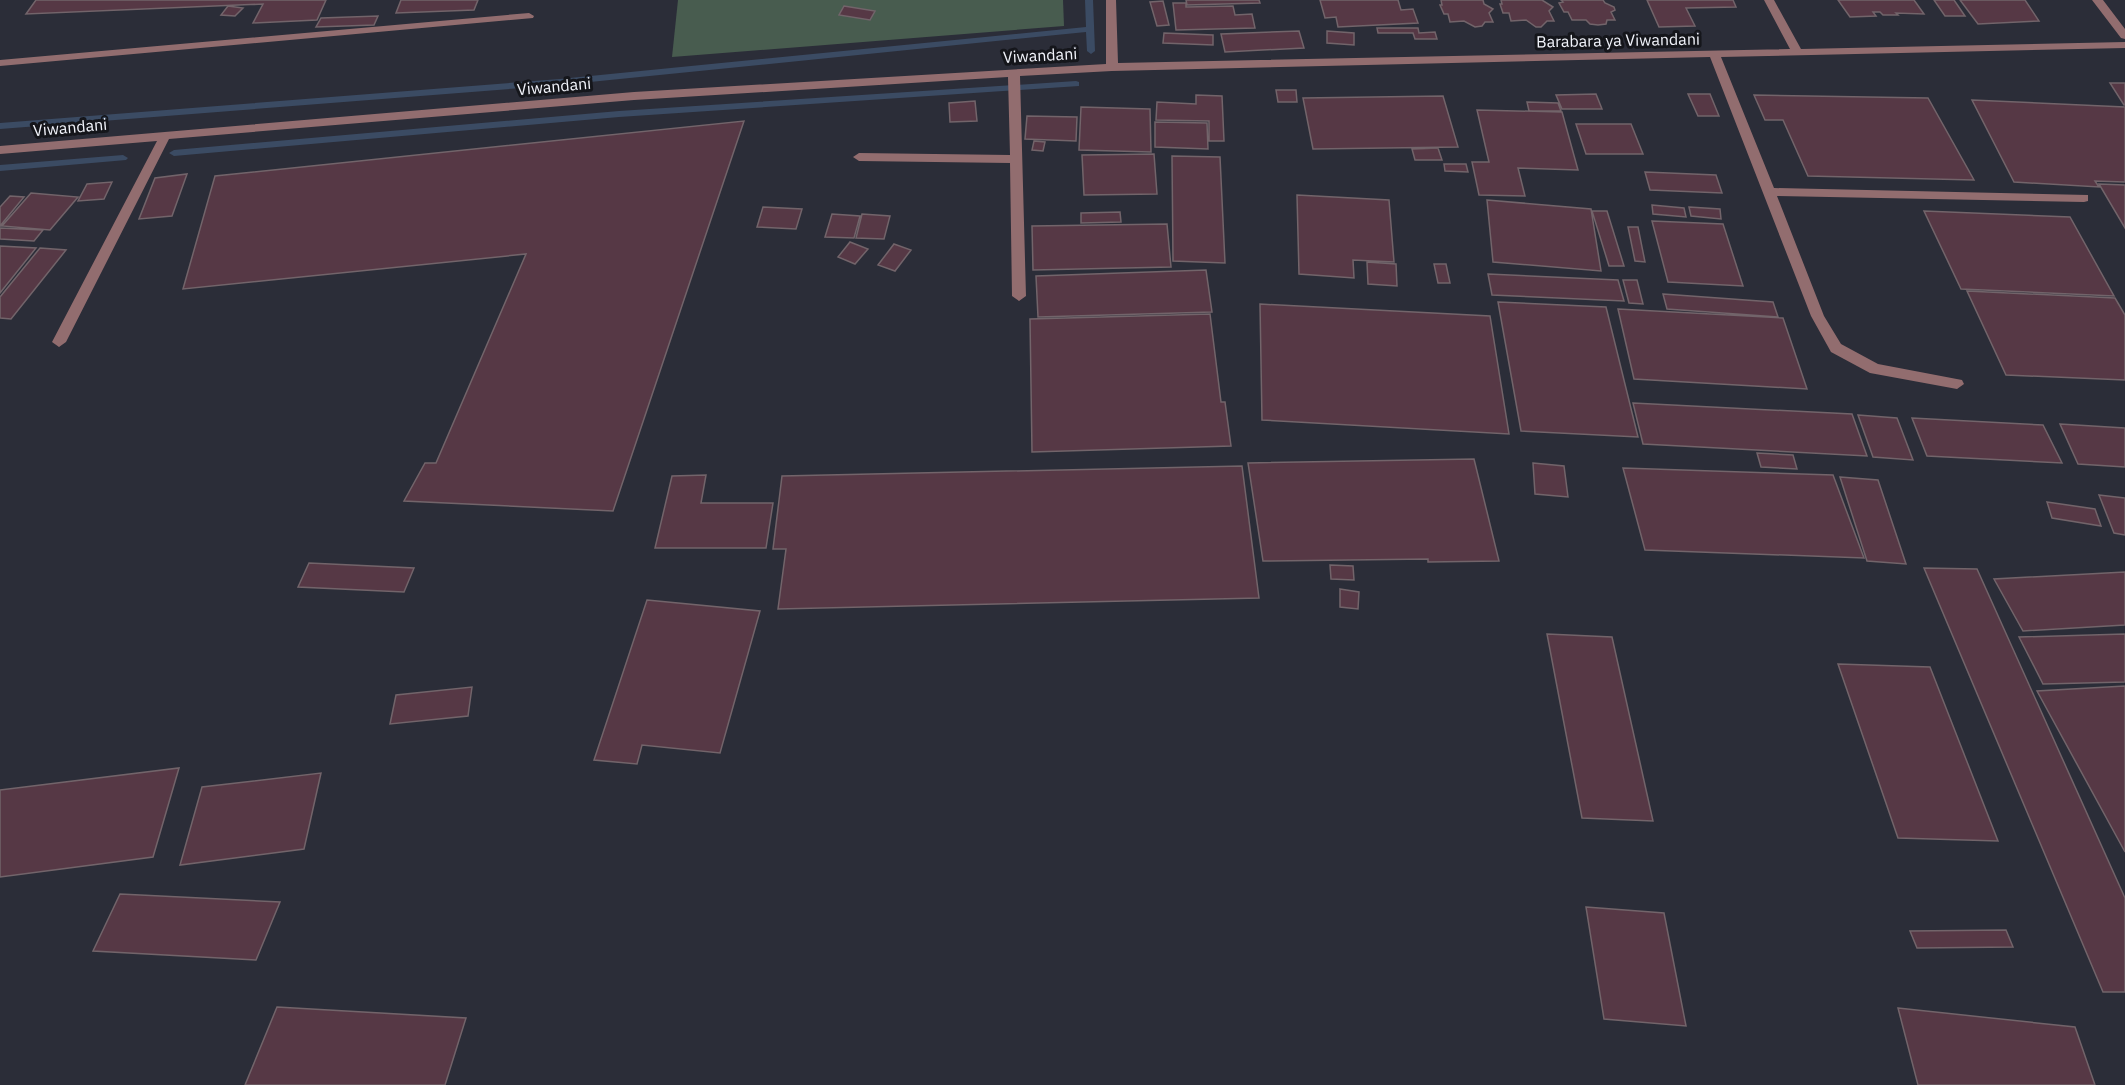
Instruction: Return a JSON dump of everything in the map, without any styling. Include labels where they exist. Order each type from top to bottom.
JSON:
[{"type":"street","points":[[1111,0],[1112,67]]},
{"type":"street","points":[[1769,0],[1798,54]]},
{"type":"street","points":[[2097,0],[2125,36]]},
{"type":"street","points":[[0,63],[529,16]]},
{"type":"street","name":"Barabara ya Viwandani","points":[[1112,67],[1798,54],[2125,45]]},
{"type":"street","points":[[1716,55],[1818,316],[1836,348],[1875,369],[1957,384]]},
{"type":"street","name":"Viwandani","points":[[0,150],[634,96],[1112,67]]},
{"type":"street","points":[[1014,73],[1019,296]]},
{"type":"street","points":[[59,342],[165,136]]},
{"type":"street","points":[[859,157],[1016,159]]},
{"type":"street","points":[[1769,192],[2084,198]]},
{"type":"green space","points":[[678,0],[1063,0],[1064,26],[672,57]]},
{"type":"building","points":[[36,0],[326,0],[317,20],[253,23],[263,4],[26,14]]},
{"type":"building","points":[[401,0],[478,0],[474,10],[396,13]]},
{"type":"building","points":[[1186,0],[1259,0],[1260,3],[1187,5]]},
{"type":"building","points":[[1320,0],[1398,0],[1401,10],[1413,9],[1418,23],[1338,27],[1336,17],[1325,18]]},
{"type":"building","points":[[1441,0],[1483,0],[1484,4],[1493,9],[1489,13],[1493,22],[1485,22],[1482,26],[1475,27],[1464,21],[1450,22],[1448,14],[1444,14],[1440,5],[1442,5]]},
{"type":"building","points":[[1501,0],[1542,0],[1553,7],[1549,11],[1554,21],[1547,21],[1541,27],[1536,27],[1526,20],[1511,21],[1509,13],[1503,13]]},
{"type":"building","points":[[1561,0],[1603,0],[1614,7],[1615,10],[1611,12],[1615,20],[1607,20],[1606,24],[1598,25],[1590,24],[1586,20],[1572,20],[1559,3],[1563,2]]},
{"type":"building","points":[[1647,0],[1733,0],[1736,7],[1686,8],[1695,26],[1659,27]]},
{"type":"building","points":[[1838,0],[1914,0],[1924,14],[1883,15],[1880,12],[1873,12],[1876,16],[1850,17]]},
{"type":"building","points":[[1934,0],[1954,0],[1965,16],[1945,16]]},
{"type":"building","points":[[1960,0],[2025,0],[2039,21],[1978,24]]},
{"type":"building","points":[[1163,1],[1169,25],[1157,26],[1150,2]]},
{"type":"building","points":[[1173,3],[1186,3],[1186,7],[1233,6],[1235,15],[1252,14],[1255,28],[1176,30]]},
{"type":"building","points":[[228,6],[243,8],[235,16],[221,15]]},
{"type":"building","points":[[844,6],[875,11],[870,20],[839,15]]},
{"type":"building","points":[[378,16],[374,25],[316,27],[321,18]]},
{"type":"building","points":[[1377,28],[1418,28],[1419,33],[1435,32],[1437,39],[1415,39],[1413,33],[1378,33]]},
{"type":"building","points":[[1299,31],[1304,48],[1225,52],[1221,34]]},
{"type":"building","points":[[1327,31],[1354,33],[1354,45],[1327,43]]},
{"type":"building","points":[[1164,33],[1213,35],[1213,45],[1163,43]]},
{"type":"building","points":[[2110,83],[2125,83],[2125,105],[2124,105]]},
{"type":"building","points":[[1276,90],[1296,90],[1297,102],[1278,102]]},
{"type":"building","points":[[1596,94],[1602,109],[1562,109],[1556,95]]},
{"type":"building","points":[[1688,94],[1710,94],[1719,116],[1698,116]]},
{"type":"building","points":[[1196,95],[1222,96],[1224,141],[1209,141],[1209,121],[1156,120],[1157,102],[1196,104]]},
{"type":"building","points":[[1754,95],[1928,98],[1974,180],[1808,176],[1783,120],[1765,120]]},
{"type":"building","points":[[1443,96],[1458,147],[1313,149],[1303,98]]},
{"type":"building","points":[[1972,100],[2125,107],[2125,182],[2095,181],[2099,187],[2014,182]]},
{"type":"building","points":[[975,101],[977,121],[950,122],[949,103]]},
{"type":"building","points":[[1527,102],[1558,103],[1561,111],[1529,111]]},
{"type":"building","points":[[1081,107],[1150,109],[1151,152],[1079,150]]},
{"type":"building","points":[[1477,110],[1562,112],[1578,170],[1518,168],[1525,196],[1479,195],[1472,162],[1489,162]]},
{"type":"building","points":[[1027,116],[1077,117],[1076,141],[1025,139]]},
{"type":"building","points":[[744,121],[613,511],[404,501],[425,463],[436,463],[526,254],[183,289],[215,176]]},
{"type":"building","points":[[1155,122],[1207,123],[1208,149],[1155,147]]},
{"type":"building","points":[[1576,124],[1631,124],[1643,154],[1586,154]]},
{"type":"building","points":[[1034,141],[1045,142],[1043,151],[1032,150]]},
{"type":"building","points":[[1438,148],[1442,160],[1415,160],[1412,149]]},
{"type":"building","points":[[1154,154],[1157,194],[1084,195],[1082,155]]},
{"type":"building","points":[[1172,156],[1220,157],[1225,263],[1173,261]]},
{"type":"building","points":[[1444,164],[1466,164],[1468,172],[1445,171]]},
{"type":"building","points":[[1645,172],[1716,175],[1722,193],[1650,190]]},
{"type":"building","points":[[187,174],[172,216],[139,219],[155,178]]},
{"type":"building","points":[[112,182],[104,199],[78,201],[87,184]]},
{"type":"building","points":[[2099,184],[2125,185],[2125,228]]},
{"type":"building","points":[[31,193],[78,197],[50,230],[2,226]]},
{"type":"building","points":[[1297,195],[1389,200],[1394,262],[1353,260],[1354,278],[1299,274]]},
{"type":"building","points":[[10,196],[24,197],[0,226],[0,207]]},
{"type":"building","points":[[1487,200],[1591,209],[1601,271],[1493,262]]},
{"type":"building","points":[[1652,205],[1684,208],[1686,217],[1653,214]]},
{"type":"building","points":[[763,207],[802,209],[796,229],[757,227]]},
{"type":"building","points":[[1689,207],[1720,209],[1721,219],[1691,216]]},
{"type":"building","points":[[1592,211],[1607,211],[1624,266],[1609,266]]},
{"type":"building","points":[[1924,211],[2070,217],[2114,296],[1961,289]]},
{"type":"building","points":[[1120,212],[1121,222],[1081,223],[1081,213]]},
{"type":"building","points":[[832,214],[860,216],[854,238],[825,237]]},
{"type":"building","points":[[862,214],[890,216],[884,239],[856,238]]},
{"type":"building","points":[[1652,221],[1723,224],[1743,286],[1668,282]]},
{"type":"building","points":[[1167,224],[1171,267],[1033,270],[1032,226]]},
{"type":"building","points":[[1628,227],[1638,227],[1645,262],[1635,261]]},
{"type":"building","points":[[0,228],[43,230],[34,241],[0,239]]},
{"type":"building","points":[[850,242],[868,249],[855,264],[838,257]]},
{"type":"building","points":[[894,244],[911,250],[895,271],[878,265]]},
{"type":"building","points":[[0,246],[36,248],[0,293]]},
{"type":"building","points":[[40,248],[66,250],[11,319],[0,318],[0,297]]},
{"type":"building","points":[[1367,262],[1396,264],[1397,286],[1368,284]]},
{"type":"building","points":[[1434,264],[1446,264],[1450,283],[1438,283]]},
{"type":"building","points":[[1206,270],[1212,312],[1038,317],[1036,276]]},
{"type":"building","points":[[1488,274],[1618,280],[1624,301],[1492,295]]},
{"type":"building","points":[[1623,280],[1637,280],[1643,304],[1629,303]]},
{"type":"building","points":[[1967,291],[2115,298],[2125,315],[2125,380],[2006,375]]},
{"type":"building","points":[[1663,294],[1773,302],[1778,317],[1667,309]]},
{"type":"building","points":[[1498,302],[1606,307],[1638,437],[1521,431]]},
{"type":"building","points":[[1260,304],[1490,316],[1509,434],[1262,420]]},
{"type":"building","points":[[1618,309],[1783,318],[1807,389],[1634,379]]},
{"type":"building","points":[[1210,314],[1221,402],[1225,402],[1231,446],[1032,452],[1030,319]]},
{"type":"building","points":[[1633,403],[1852,414],[1867,456],[1643,444]]},
{"type":"building","points":[[1858,415],[1897,418],[1913,460],[1873,457]]},
{"type":"building","points":[[1912,418],[2043,425],[2062,463],[1927,456]]},
{"type":"building","points":[[2060,424],[2125,428],[2125,467],[2078,464]]},
{"type":"building","points":[[1757,453],[1793,455],[1797,469],[1761,467]]},
{"type":"building","points":[[1474,459],[1499,561],[1428,562],[1428,559],[1263,561],[1248,463]]},
{"type":"building","points":[[1533,463],[1564,466],[1568,497],[1535,494]]},
{"type":"building","points":[[1242,466],[1259,598],[778,609],[786,549],[773,549],[782,476]]},
{"type":"building","points":[[1623,468],[1833,475],[1864,558],[1645,550]]},
{"type":"building","points":[[706,475],[701,503],[773,503],[766,548],[655,548],[672,476]]},
{"type":"building","points":[[1840,477],[1878,480],[1906,564],[1867,561]]},
{"type":"building","points":[[2099,495],[2125,498],[2125,535],[2114,533]]},
{"type":"building","points":[[2047,502],[2095,509],[2101,526],[2052,518]]},
{"type":"building","points":[[309,563],[414,568],[404,592],[298,587]]},
{"type":"building","points":[[1330,565],[1353,566],[1354,580],[1331,579]]},
{"type":"building","points":[[1924,568],[1977,569],[2125,898],[2125,992],[2103,992]]},
{"type":"building","points":[[2125,572],[2125,625],[2023,631],[1994,579]]},
{"type":"building","points":[[1340,589],[1359,592],[1358,609],[1340,607]]},
{"type":"building","points":[[647,600],[760,611],[720,753],[642,745],[637,764],[594,760]]},
{"type":"building","points":[[1547,634],[1612,637],[1653,821],[1582,818]]},
{"type":"building","points":[[2125,634],[2125,682],[2043,684],[2019,637]]},
{"type":"building","points":[[1838,664],[1930,667],[1998,841],[1898,838]]},
{"type":"building","points":[[2125,686],[2125,852],[2037,691]]},
{"type":"building","points":[[472,687],[468,716],[390,724],[396,695]]},
{"type":"building","points":[[179,768],[153,857],[0,877],[0,790]]},
{"type":"building","points":[[321,773],[304,849],[180,865],[202,787]]},
{"type":"building","points":[[120,894],[280,902],[256,960],[93,951]]},
{"type":"building","points":[[1586,907],[1664,913],[1686,1026],[1604,1019]]},
{"type":"building","points":[[2006,930],[2013,947],[1917,948],[1910,931]]},
{"type":"building","points":[[277,1007],[466,1018],[445,1085],[245,1085]]},
{"type":"building","points":[[1898,1008],[2075,1027],[2095,1085],[1918,1085]]},
{"type":"waterway","points":[[1089,0],[1090,29]]},
{"type":"waterway","points":[[0,126],[560,82],[1090,29]]},
{"type":"waterway","points":[[1090,29],[1091,51]]},
{"type":"waterway","points":[[174,153],[619,114],[1076,84]]},
{"type":"waterway","points":[[0,168],[123,158]]}]
